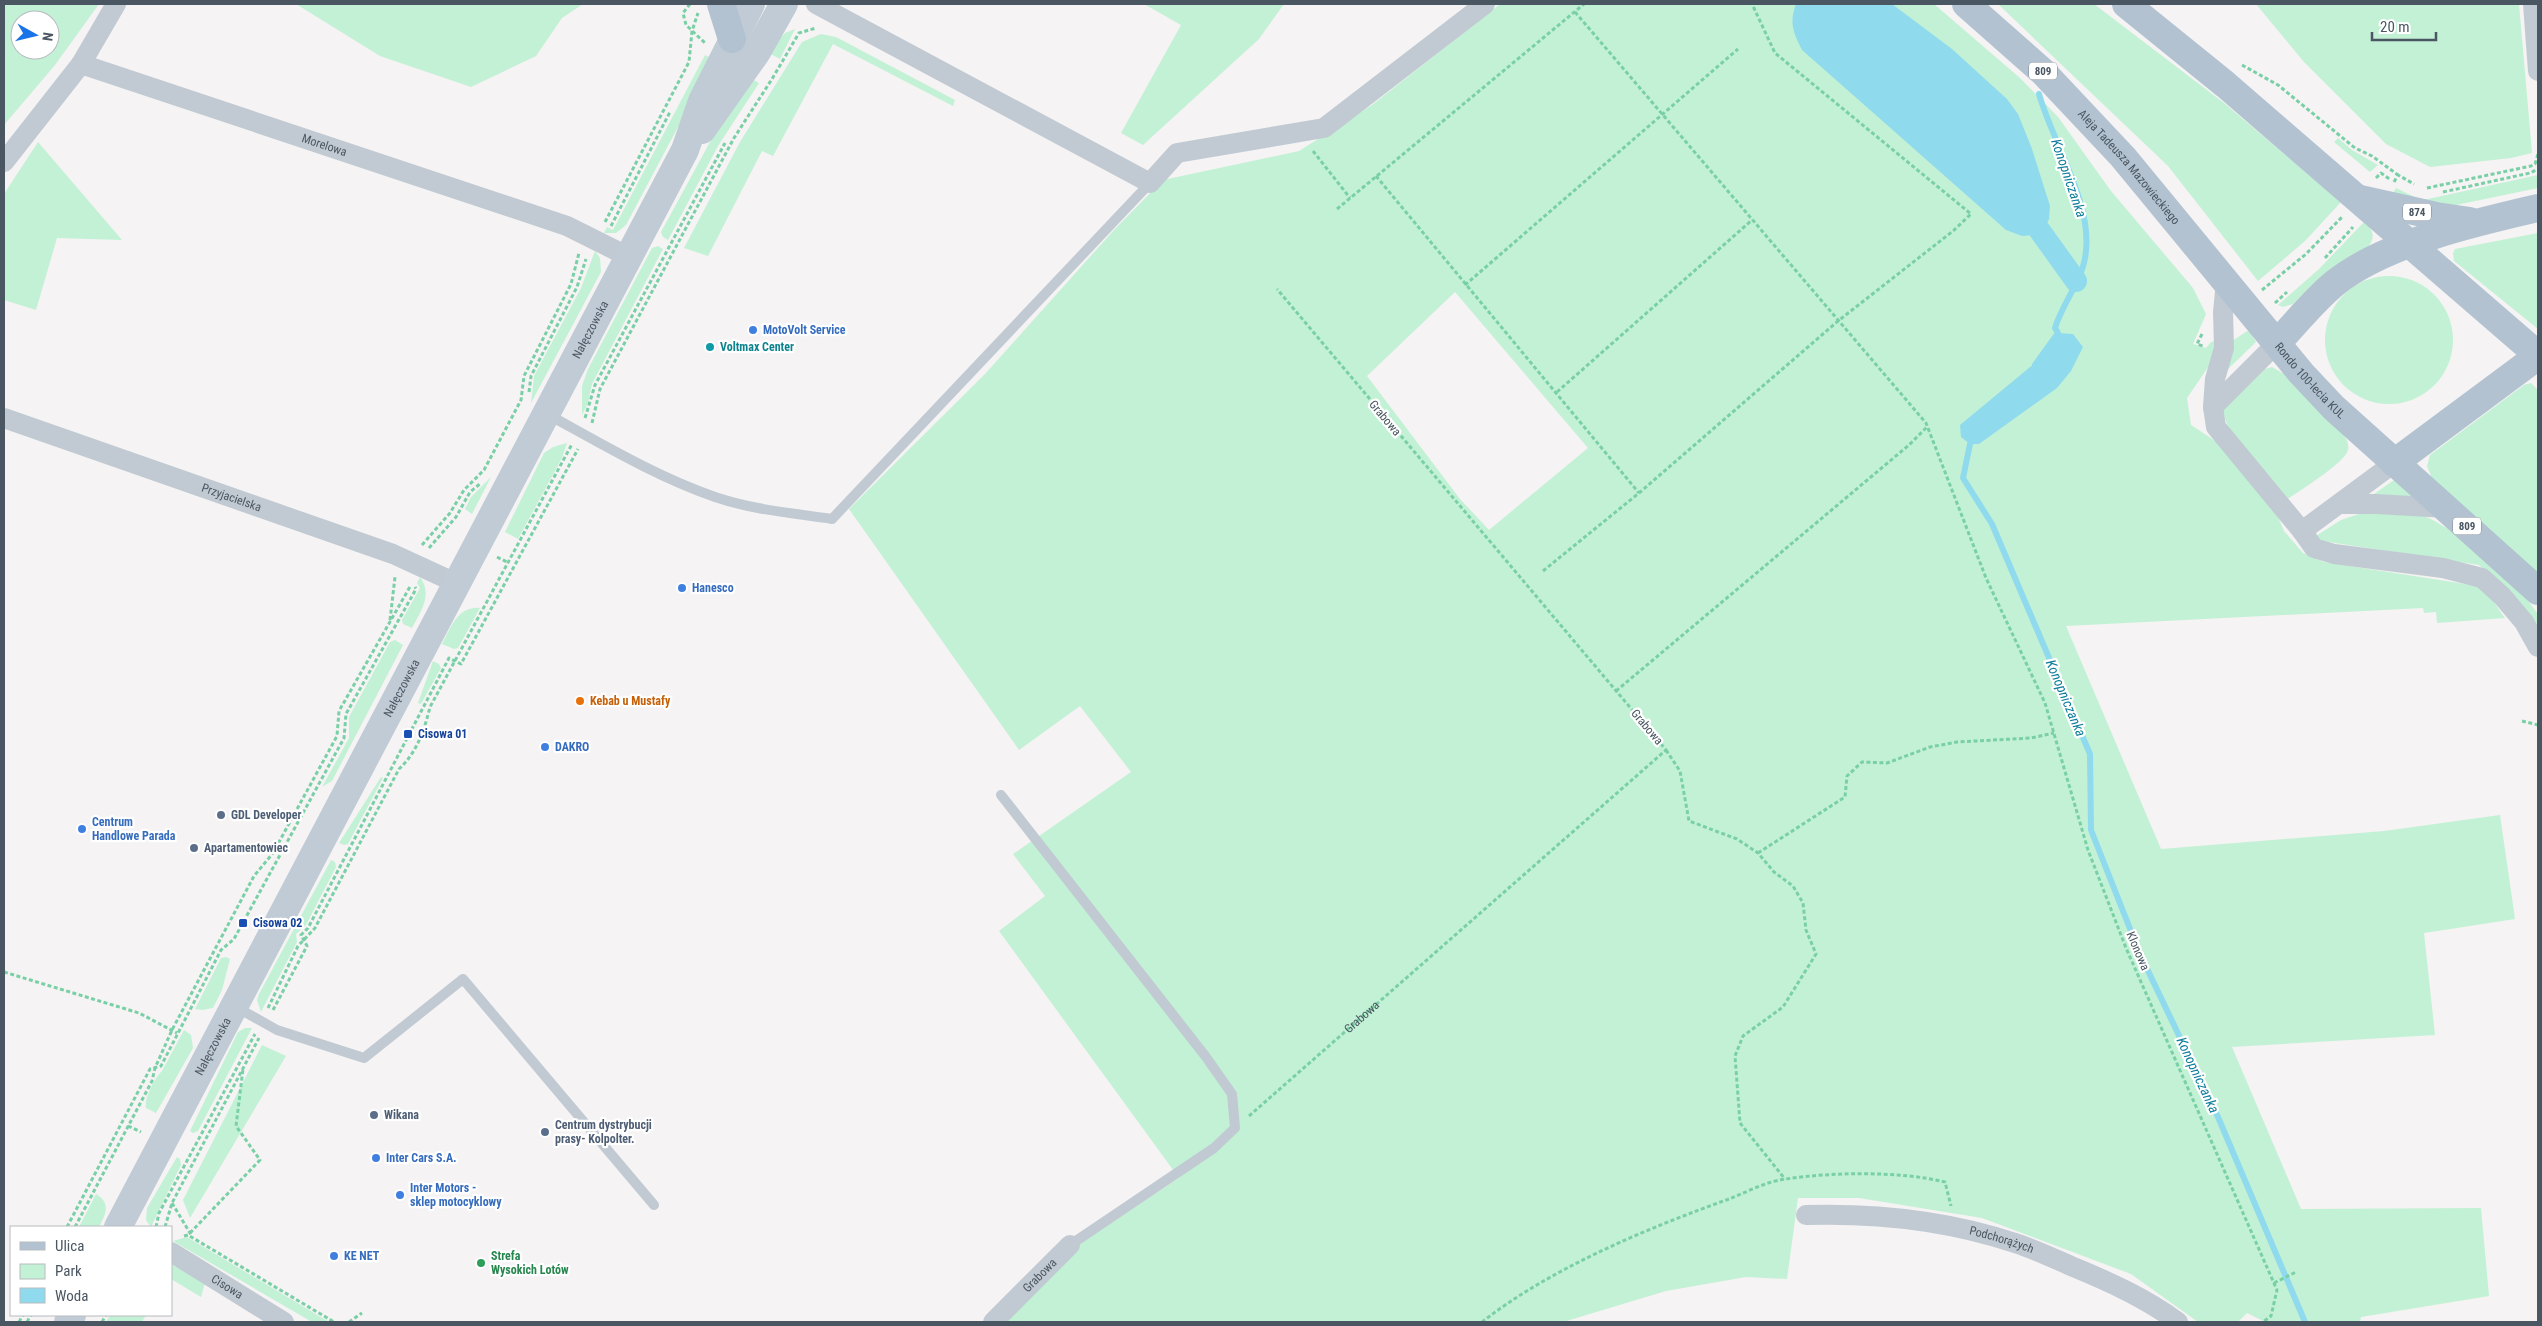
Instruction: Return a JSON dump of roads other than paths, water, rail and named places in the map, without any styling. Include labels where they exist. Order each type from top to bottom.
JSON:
[{"type":"main road","name":"Aleja Tadeusza Mazowieckiego","points":[[1966,4],[2016,47],[2058,87],[2123,157],[2277,343]]},
{"type":"main road","points":[[2126,4],[2186,51],[2538,355],[2394,463]]},
{"type":"main road","points":[[709,8],[719,42]]},
{"type":"main road","name":"874","points":[[2358,199],[2436,216],[2476,222]]},
{"type":"main road","name":"874","points":[[2410,245],[2476,222],[2538,208]]},
{"type":"main road","name":"Rondo 100-lecia KUL","points":[[2394,463],[2334,408],[2277,343],[2335,283],[2361,267],[2410,245]]},
{"type":"main road","name":"809","points":[[2394,463],[2447,508],[2538,591]]},
{"type":"street","points":[[4,162],[81,64],[116,4]]},
{"type":"street","name":"Nałęczowska","points":[[123,1225],[234,1006],[685,150],[702,101],[719,42],[752,4]]},
{"type":"street","name":"Nałęczowska","points":[[685,150],[710,121],[757,52],[784,4]]},
{"type":"street","points":[[816,4],[1150,183],[1177,153],[1324,128],[1485,4]]},
{"type":"street","points":[[2533,4],[2538,71]]},
{"type":"street","name":"Morelowa","points":[[81,64],[567,226],[629,257]]},
{"type":"street","points":[[2226,281],[2224,348],[2215,379],[2213,407],[2216,427],[2314,548],[2334,554],[2443,568],[2482,578],[2502,596],[2524,622],[2538,647]]},
{"type":"street","points":[[2213,407],[2277,343]]},
{"type":"street","name":"Przyjacielska","points":[[4,418],[393,554],[414,569],[456,583]]},
{"type":"street","points":[[2302,531],[2394,463]]},
{"type":"street","points":[[2340,504],[2447,508]]},
{"type":"street","name":"Podchorążych","points":[[1806,1215],[1858,1214],[1957,1227],[2016,1243],[2123,1287],[2151,1303],[2178,1322]]},
{"type":"street","name":"Cisowa","points":[[176,1244],[284,1322]]},
{"type":"street","name":"Grabowa","points":[[994,1322],[1070,1245]]},
{"type":"lane","points":[[546,414],[655,473],[716,497],[763,509],[832,519],[1150,183]]},
{"type":"lane","name":"Grabowa","points":[[1001,795],[1232,1094],[1235,1128],[1214,1148],[1070,1245]]},
{"type":"lane","points":[[234,1006],[263,1023],[364,1058],[463,979],[654,1205]]},
{"type":"water","points":[[1796,4],[1892,4],[1952,49],[2007,99],[2018,114],[2032,149],[2050,206],[2049,219],[2045,228],[2035,235],[2022,236],[2006,230],[1802,50],[1796,38],[1792,22]]},
{"type":"water","points":[[2058,333],[2073,334],[2083,347],[2071,371],[2057,388],[1979,444],[1970,444],[1961,437],[1960,425],[2041,358]]},
{"type":"waterway","name":"Konopniczanka","points":[[2035,365],[2058,333],[2055,328],[2058,319],[2083,267],[2086,238],[2079,196],[2039,94]]},
{"type":"waterway","points":[[2040,231],[2076,281]]},
{"type":"waterway","name":"Konopniczanka","points":[[1974,438],[1970,444],[1963,478],[1992,524],[2090,754],[2091,830],[2140,954],[2218,1117],[2305,1322]]},
{"type":"place","name":"MotoVolt Service","points":[[753,330]]},
{"type":"place","name":"Voltmax Center","points":[[710,347]]},
{"type":"place","name":"Hanesco","points":[[682,588]]},
{"type":"place","name":"Kebab u Mustafy","points":[[580,701]]},
{"type":"place","name":"Cisowa 01","points":[[408,734]]},
{"type":"place","name":"DAKRO","points":[[545,747]]},
{"type":"place","name":"GDL Developer","points":[[221,815]]},
{"type":"place","name":"Centrum Handlowe Parada","points":[[82,829]]},
{"type":"place","name":"Apartamentowiec","points":[[194,848]]},
{"type":"place","name":"Cisowa 02","points":[[243,923]]},
{"type":"place","name":"Wikana","points":[[374,1115]]},
{"type":"place","name":"Centrum dystrybucji prasy- Kolpolter.","points":[[545,1132]]},
{"type":"place","name":"Inter Cars S.A.","points":[[376,1158]]},
{"type":"place","name":"Inter Motors - sklep motocyklowy","points":[[400,1195]]},
{"type":"place","name":"KE NET","points":[[334,1256]]},
{"type":"place","name":"Strefa Wysokich Lotów","points":[[481,1263]]}]
